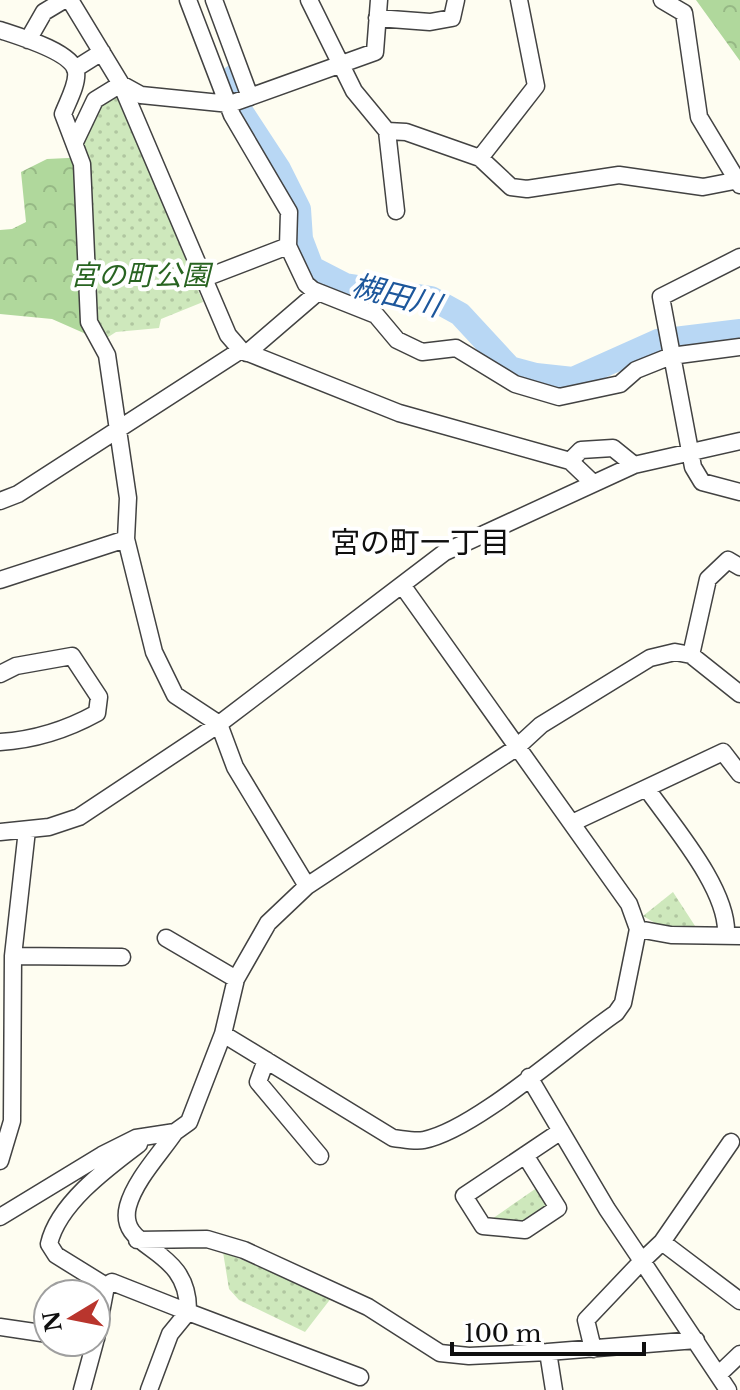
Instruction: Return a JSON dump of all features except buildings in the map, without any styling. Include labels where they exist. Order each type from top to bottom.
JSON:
[{"type":"street","points":[[28,40],[44,12],[67,0],[121,84],[228,335],[244,352],[399,413],[570,461],[592,482]]},
{"type":"street","points":[[188,0],[242,100]]},
{"type":"street","points":[[214,0],[242,100],[232,115],[289,212],[288,246],[306,284],[318,292],[376,315],[397,340],[422,352],[456,348],[515,384],[559,397],[620,384],[669,344],[740,347]]},
{"type":"street","points":[[309,0],[363,106],[387,131],[396,211]]},
{"type":"street","points":[[121,84],[141,95],[242,100],[375,52],[379,0]]},
{"type":"street","points":[[377,18],[430,22],[452,18],[456,0]]},
{"type":"street","points":[[480,158],[536,86],[519,0]]},
{"type":"street","points":[[387,131],[406,132],[480,158],[511,187],[527,189],[619,175],[703,187],[737,183],[699,117],[684,13],[662,0]]},
{"type":"street","points":[[0,30],[72,62],[77,76],[63,114],[82,164],[89,322],[107,355],[128,498],[126,539],[161,669],[175,695],[219,724],[235,767],[307,886]]},
{"type":"street","points":[[75,69],[102,52]]},
{"type":"street","points":[[75,142],[95,100],[121,84]]},
{"type":"street","points":[[205,278],[288,246]]},
{"type":"street","points":[[740,257],[661,297],[690,452],[702,482],[740,492]]},
{"type":"street","points":[[0,501],[18,494],[244,352],[318,292]]},
{"type":"street","points":[[2,831],[27,830],[79,817],[219,724],[445,552],[510,525],[592,482],[634,465],[740,441]]},
{"type":"street","points":[[570,461],[581,450],[613,448],[634,465]]},
{"type":"street","points":[[0,580],[126,539]]},
{"type":"street","points":[[691,655],[708,579],[728,560],[740,567]]},
{"type":"street","points":[[223,1034],[393,1138],[422,1141],[454,1129],[616,1013],[623,1003],[638,929],[629,904],[402,585]]},
{"type":"street","points":[[149,1390],[170,1334],[188,1312],[188,1295],[182,1277],[170,1260],[137,1240],[128,1226],[128,1207],[175,1132],[189,1122],[223,1034],[236,979],[268,923],[307,886],[516,748],[541,725],[650,658],[675,652],[691,655],[740,694]]},
{"type":"street","points":[[0,674],[16,666],[72,656],[99,697],[97,713],[81,722],[21,741],[0,742]]},
{"type":"street","points":[[572,823],[723,752],[740,774]]},
{"type":"street","points":[[638,929],[671,935],[733,936],[702,868],[647,789]]},
{"type":"street","points":[[0,1161],[12,1121],[13,956],[27,830]]},
{"type":"street","points":[[166,938],[236,979]]},
{"type":"street","points":[[13,956],[122,957]]},
{"type":"street","points":[[266,1060],[258,1082],[320,1156]]},
{"type":"street","points":[[529,1077],[642,1261],[728,1390]]},
{"type":"street","points":[[525,1155],[558,1208],[525,1230],[483,1226],[464,1196],[525,1155],[561,1131]]},
{"type":"street","points":[[0,1217],[136,1138],[175,1132]]},
{"type":"street","points":[[93,1278],[56,1255],[49,1244],[52,1232],[91,1186],[149,1136]]},
{"type":"street","points":[[593,1349],[586,1320],[662,1242],[731,1142]]},
{"type":"street","points":[[137,1240],[207,1239],[244,1250],[285,1266],[368,1307],[440,1353],[469,1356],[548,1352],[696,1340]]},
{"type":"street","points":[[662,1242],[740,1301]]},
{"type":"street","points":[[112,1282],[360,1377]]},
{"type":"street","points":[[0,1327],[32,1332]]},
{"type":"street","points":[[548,1352],[554,1390]]},
{"type":"street","points":[[718,1375],[740,1354]]},
{"type":"street","points":[[82,1390],[91,1358]]},
{"type":"green space","points":[[696,0],[740,0],[740,61]]},
{"type":"green space","name":"宮の町公園","points":[[118,92],[203,302],[161,319],[159,328],[116,332],[105,339],[94,320],[82,142],[101,102]]},
{"type":"green space","points":[[89,157],[106,325],[86,334],[52,319],[0,314],[0,230],[12,229],[26,222],[21,172],[47,159]]},
{"type":"green space","points":[[673,892],[697,929],[662,927],[643,916]]},
{"type":"green space","points":[[538,1187],[548,1204],[522,1226],[489,1221]]},
{"type":"green space","points":[[223,1252],[332,1297],[305,1332],[239,1300],[229,1289]]},
{"type":"waterway","name":"槻田川","points":[[233,77],[241,111],[279,169],[299,209],[301,239],[312,268],[345,285],[431,298],[460,314],[510,368],[536,375],[573,379],[658,341],[740,331]]},
{"type":"district","name":"宮の町一丁目","points":[[420,543]]}]
